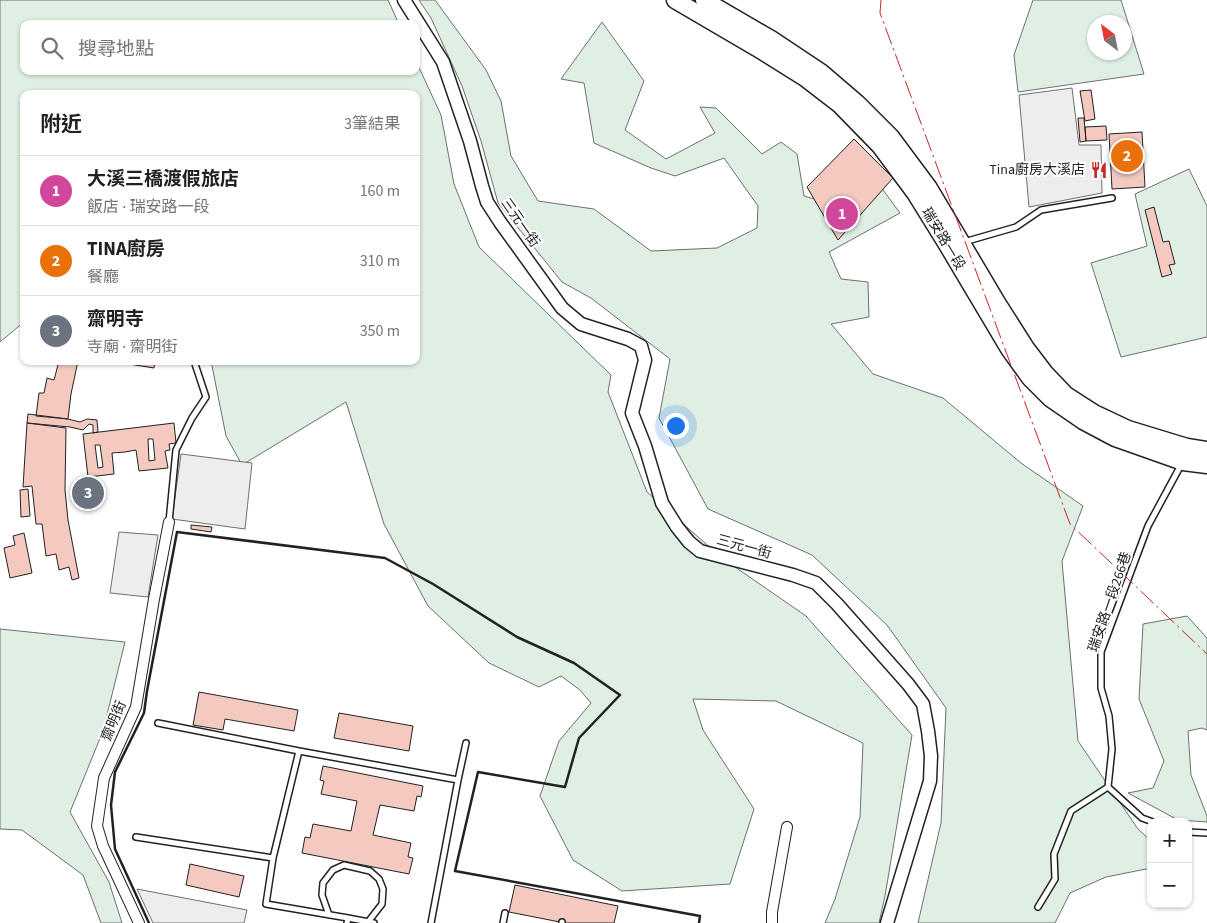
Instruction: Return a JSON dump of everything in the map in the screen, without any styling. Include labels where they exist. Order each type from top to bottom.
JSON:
[{"type":"main road","name":"瑞安路一段","points":[[675,0],[805,78],[840,106],[880,146],[957,247],[998,304],[1026,348],[1045,373],[1066,395],[1128,429],[1186,447],[1207,450]]},
{"type":"main road","name":"瑞安路一段","points":[[704,0],[771,39],[822,73],[857,103],[891,137],[928,188],[1009,349],[1030,378],[1051,400],[1083,421],[1115,438],[1183,462],[1207,465]]},
{"type":"street","name":"三元一街","points":[[404,0],[417,20]]},
{"type":"street","name":"三元一街","points":[[420,25],[443,62],[470,141],[484,194],[500,222],[562,308],[581,324],[628,339],[641,346],[645,360],[632,414],[646,446],[662,503],[677,527],[689,542],[700,551],[793,575],[816,583],[908,684],[923,704],[931,756],[930,781],[887,923]]},
{"type":"street","name":"齋明街","points":[[139,923],[102,846],[97,826],[104,778],[136,707],[169,522]]},
{"type":"street","points":[[772,923],[772,912],[786,828]]},
{"type":"lane","points":[[957,247],[1016,227],[1042,210],[1112,198]]},
{"type":"lane","points":[[169,522],[176,450],[192,418],[206,397],[195,365]]},
{"type":"lane","name":"瑞安路一段266巷","points":[[1108,787],[1112,749],[1109,716],[1101,688],[1101,652],[1148,526],[1183,462]]},
{"type":"lane","points":[[158,723],[458,780]]},
{"type":"lane","points":[[431,923],[466,743]]},
{"type":"lane","points":[[299,751],[273,858],[266,904],[329,914],[348,920],[371,922],[382,904],[383,889],[379,879],[370,871],[344,865],[333,870],[323,883],[322,895],[329,914]]},
{"type":"lane","points":[[1038,907],[1054,879],[1054,854],[1071,811],[1108,787],[1142,818],[1147,820]]},
{"type":"lane","points":[[1192,832],[1207,833]]},
{"type":"lane","points":[[136,837],[273,858]]},
{"type":"lane","points":[[503,923],[505,913]]},
{"type":"green space","points":[[0,0],[388,0],[397,20],[20,20],[20,75],[420,75],[420,70],[441,115],[454,184],[479,247],[611,375],[608,392],[647,492],[722,558],[806,616],[912,735],[879,923],[825,923],[835,899],[860,817],[863,743],[776,701],[693,699],[703,730],[754,809],[730,884],[622,891],[573,860],[540,796],[559,741],[591,703],[580,690],[561,676],[539,687],[489,663],[428,606],[384,524],[346,402],[242,465],[226,436],[212,365],[420,365],[420,90],[20,90],[20,325],[0,342]]},
{"type":"green space","points":[[419,0],[435,0],[486,70],[501,101],[511,156],[538,201],[594,209],[651,251],[717,248],[757,228],[758,206],[724,158],[675,176],[651,168],[594,143],[584,83],[561,79],[602,22],[644,81],[625,130],[666,159],[715,133],[700,107],[716,108],[762,154],[781,142],[797,154],[804,196],[818,200],[861,160],[900,213],[829,252],[841,279],[868,282],[869,317],[831,324],[873,374],[943,398],[1021,463],[1083,506],[1062,561],[1078,741],[1138,829],[1147,837],[1147,869],[1106,877],[1070,893],[1055,923],[918,923],[941,823],[946,708],[887,625],[812,555],[708,509],[659,418],[670,359],[591,298],[562,282],[498,203],[481,141],[462,86],[431,18]]},
{"type":"green space","points":[[1033,0],[1121,0],[1126,15],[1087,15],[1087,60],[1132,60],[1132,35],[1144,74],[1018,92],[1014,55]]},
{"type":"green space","points":[[1189,169],[1207,206],[1207,337],[1121,357],[1091,263],[1147,246],[1135,194]]},
{"type":"green space","points":[[1187,616],[1207,638],[1207,730],[1202,728],[1188,731],[1191,775],[1207,816],[1207,822],[1192,821],[1192,818],[1174,818],[1128,793],[1153,788],[1164,761],[1139,699],[1143,624]]},
{"type":"green space","points":[[0,629],[125,642],[103,731],[70,812],[109,882],[122,923],[101,923],[83,875],[22,830],[0,829]]},
{"type":"shaded area","points":[[1072,88],[1079,145],[1101,145],[1102,193],[1029,207],[1019,95]]},
{"type":"shaded area","points":[[181,454],[252,463],[245,529],[172,519]]},
{"type":"shaded area","points":[[119,532],[158,535],[148,597],[110,593]]},
{"type":"shaded area","points":[[137,889],[247,910],[244,923],[153,923]]},
{"type":"building","points":[[1091,90],[1095,119],[1085,121],[1080,91]]},
{"type":"building","points":[[1078,118],[1084,118],[1086,141],[1080,142]]},
{"type":"building","points":[[1106,126],[1107,140],[1086,141],[1085,127]]},
{"type":"building","points":[[1142,132],[1145,187],[1112,189],[1109,134]]},
{"type":"building","points":[[854,139],[893,178],[838,240],[807,187]]},
{"type":"building","points":[[1154,207],[1163,242],[1169,241],[1175,264],[1169,265],[1172,274],[1162,277],[1145,210]]},
{"type":"building","points":[[58,365],[77,365],[68,419],[36,416],[39,393],[44,393],[47,378],[54,380]]},
{"type":"building","points":[[135,365],[154,365],[154,368]]},
{"type":"building","points":[[28,414],[80,422],[87,419],[97,420],[98,432],[93,433],[93,425],[89,424],[83,430],[27,423]]},
{"type":"building","points":[[27,423],[66,428],[65,490],[68,520],[79,578],[72,580],[69,567],[59,570],[56,554],[46,556],[42,524],[36,524],[32,486],[23,487]]},
{"type":"building","points":[[174,423],[176,443],[169,444],[170,450],[165,451],[168,468],[139,471],[136,450],[112,453],[114,474],[88,477],[83,434]],"holes":[[[148,439],[153,439],[155,460],[149,461]],[[95,445],[100,445],[103,467],[98,468]]]},
{"type":"building","points":[[28,489],[30,516],[21,517],[20,490]]},
{"type":"building","points":[[191,525],[212,527],[211,532],[191,529]]},
{"type":"building","points":[[24,533],[32,573],[10,578],[4,548],[15,545],[13,536]]},
{"type":"building","points":[[199,692],[298,710],[294,731],[225,719],[223,730],[193,725]]},
{"type":"building","points":[[339,713],[413,726],[409,751],[334,738]]},
{"type":"building","points":[[323,766],[423,786],[421,797],[417,796],[414,811],[380,805],[373,835],[411,843],[408,857],[413,858],[409,874],[302,853],[305,837],[310,838],[313,824],[351,831],[357,801],[321,794],[324,781],[320,780]]},
{"type":"building","points":[[190,864],[244,876],[239,897],[186,885]]},
{"type":"building","points":[[515,885],[618,906],[614,923],[565,923],[509,912]]},
{"type":"wall","points":[[149,923],[115,849],[111,805],[115,772],[144,713],[177,532],[385,558],[433,584],[517,637],[574,663],[620,695],[579,738],[565,787],[478,772],[455,871],[700,916],[699,923]]},
{"type":"power","points":[[881,0],[880,13],[1070,524],[1207,654]]},
{"type":"place","name":"TINA廚房","points":[[1127,156]]},
{"type":"place","name":"Tina廚房大溪店","points":[[1099,170]]},
{"type":"place","name":"大溪三橋渡假旅店","points":[[842,214]]},
{"type":"place","name":"齋明寺","points":[[88,493]]}]
